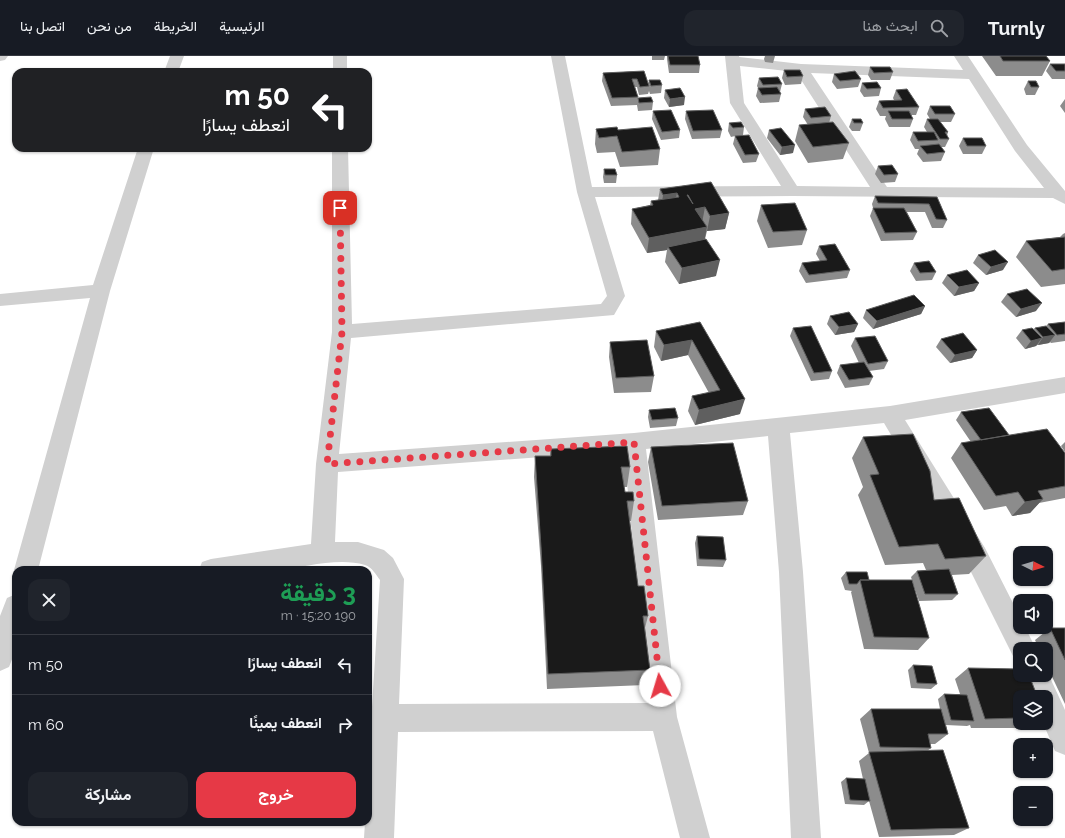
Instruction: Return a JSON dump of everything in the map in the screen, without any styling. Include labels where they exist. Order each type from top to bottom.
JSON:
[{"type":"street","points":[[172,68],[177,56]]},
{"type":"street","points":[[340,56],[340,68]]},
{"type":"street","points":[[342,332],[607,310],[616,296],[585,192],[558,56]]},
{"type":"street","points":[[961,56],[971,75],[1020,148],[1061,196]]},
{"type":"street","points":[[792,191],[737,103],[733,58],[801,68],[971,75]]},
{"type":"street","points":[[801,68],[882,192]]},
{"type":"street","points":[[27,566],[101,291],[145,152]]},
{"type":"street","points":[[322,554],[327,464],[342,332],[340,152]]},
{"type":"street","points":[[585,192],[792,191],[1061,196]]},
{"type":"street","points":[[0,300],[101,291]]},
{"type":"street","points":[[327,464],[634,442],[890,414],[1064,386]]},
{"type":"street","points":[[890,414],[976,556],[1019,642]]},
{"type":"street","points":[[778,426],[791,572],[806,838]]},
{"type":"street","points":[[634,442],[663,716],[694,838]]},
{"type":"street","points":[[239,566],[322,554],[354,553],[372,556],[383,564],[392,579],[379,838]]},
{"type":"street","points":[[0,601],[12,599]]},
{"type":"street","points":[[0,658],[12,619]]},
{"type":"street","points":[[1053,714],[1065,741]]},
{"type":"street","points":[[385,718],[663,716]]},
{"type":"building","points":[[668,56],[698,56],[700,65],[670,65]]},
{"type":"building","points":[[1000,56],[1046,56],[1050,61],[1003,61]]},
{"type":"building","points":[[1050,64],[1065,64],[1065,71],[1056,71]]},
{"type":"building","points":[[870,67],[890,67],[893,72],[874,73]]},
{"type":"building","points":[[784,70],[800,70],[803,76],[787,77]]},
{"type":"building","points":[[644,71],[649,86],[640,87],[637,79],[632,79],[638,97],[612,98],[603,73]]},
{"type":"building","points":[[855,71],[861,79],[840,81],[834,74]]},
{"type":"building","points":[[778,77],[782,84],[763,85],[759,78]]},
{"type":"building","points":[[649,80],[660,80],[662,85],[651,86]]},
{"type":"building","points":[[1028,81],[1036,81],[1039,87],[1031,87]]},
{"type":"building","points":[[877,82],[881,88],[867,89],[862,83]]},
{"type":"building","points":[[777,87],[781,94],[762,95],[758,88]]},
{"type":"building","points":[[680,88],[685,97],[670,99],[665,90]]},
{"type":"building","points":[[907,89],[919,107],[883,108],[879,101],[902,100],[896,90]]},
{"type":"building","points":[[651,97],[653,102],[639,103],[638,98]]},
{"type":"building","points":[[930,106],[950,106],[955,114],[935,114]]},
{"type":"building","points":[[825,107],[831,116],[811,118],[805,109]]},
{"type":"building","points":[[671,110],[680,130],[662,132],[653,111]]},
{"type":"building","points":[[713,110],[722,130],[693,131],[686,111]]},
{"type":"building","points":[[888,111],[909,111],[913,119],[892,119]]},
{"type":"building","points":[[852,119],[861,119],[863,123],[854,123]]},
{"type":"building","points":[[927,119],[938,119],[948,132],[945,132],[949,139],[940,139]]},
{"type":"building","points":[[741,122],[744,127],[733,128],[729,123]]},
{"type":"building","points":[[833,122],[849,143],[813,147],[799,125]]},
{"type":"building","points":[[617,127],[618,130],[652,127],[660,149],[622,152],[617,136],[599,138],[596,129]]},
{"type":"building","points":[[781,128],[795,145],[782,147],[769,130]]},
{"type":"building","points":[[913,132],[934,132],[938,140],[918,141]]},
{"type":"building","points":[[749,135],[759,154],[745,155],[735,136]]},
{"type":"building","points":[[963,138],[982,138],[986,146],[967,146]]},
{"type":"building","points":[[939,144],[945,152],[927,154],[920,146]]},
{"type":"building","points":[[892,165],[898,174],[884,175],[878,166]]},
{"type":"building","points":[[604,169],[615,169],[617,175],[605,175]]},
{"type":"building","points":[[711,182],[729,213],[710,216],[705,207],[695,209],[707,227],[649,238],[632,209],[653,205],[651,201],[679,197],[677,193],[663,195],[660,189]]},
{"type":"building","points":[[875,196],[937,197],[947,220],[936,219],[929,204],[878,203]]},
{"type":"building","points":[[795,203],[807,230],[773,232],[761,205]]},
{"type":"building","points":[[873,208],[904,208],[917,232],[885,233]]},
{"type":"building","points":[[1065,237],[1065,269],[1052,271],[1026,241]]},
{"type":"building","points":[[706,239],[720,260],[682,268],[668,247]]},
{"type":"building","points":[[835,244],[850,270],[809,275],[802,263],[827,260],[819,246]]},
{"type":"building","points":[[995,250],[1008,262],[991,267],[978,255]]},
{"type":"building","points":[[929,261],[936,272],[920,273],[914,263]]},
{"type":"building","points":[[967,270],[979,283],[959,287],[947,275]]},
{"type":"building","points":[[1027,289],[1042,303],[1021,309],[1007,294]]},
{"type":"building","points":[[914,295],[925,306],[877,321],[866,310]]},
{"type":"building","points":[[849,312],[858,324],[839,327],[830,316]]},
{"type":"building","points":[[700,322],[745,399],[699,410],[692,396],[720,390],[692,340],[664,345],[656,331]]},
{"type":"building","points":[[1065,322],[1065,334],[1057,335],[1048,324]]},
{"type":"building","points":[[811,326],[832,371],[814,373],[793,328]]},
{"type":"building","points":[[1046,326],[1055,335],[1043,337],[1035,328]]},
{"type":"building","points":[[1032,328],[1042,338],[1031,341],[1022,330]]},
{"type":"building","points":[[963,333],[977,350],[955,355],[941,339]]},
{"type":"building","points":[[875,336],[888,361],[868,364],[855,338]]},
{"type":"building","points":[[647,340],[654,376],[616,378],[610,342]]},
{"type":"building","points":[[864,362],[873,377],[849,380],[840,365]]},
{"type":"building","points":[[675,408],[678,418],[652,420],[649,410]]},
{"type":"building","points":[[989,408],[1009,435],[981,440],[961,412]]},
{"type":"building","points":[[1047,429],[1065,453],[1065,486],[1038,491],[1043,499],[1025,502],[1018,492],[996,496],[961,443]]},
{"type":"building","points":[[913,434],[930,471],[934,500],[959,498],[986,556],[945,559],[938,544],[899,547],[870,475],[879,474],[863,437]]},
{"type":"building","points":[[733,443],[748,501],[662,506],[651,447]]},
{"type":"building","points":[[627,446],[630,467],[621,467],[625,492],[633,492],[634,501],[627,501],[638,586],[644,586],[648,616],[643,616],[650,670],[548,674],[535,456],[551,456],[551,449]]},
{"type":"building","points":[[697,536],[723,537],[726,560],[699,559]]},
{"type":"building","points":[[949,569],[958,594],[925,594],[917,571]]},
{"type":"building","points":[[846,572],[867,572],[869,580],[860,580],[857,584],[849,584]]},
{"type":"building","points":[[860,580],[912,580],[929,638],[874,637]]},
{"type":"building","points":[[1053,628],[1065,628],[1065,660],[1053,634]]},
{"type":"building","points":[[913,665],[932,666],[937,684],[917,683]]},
{"type":"building","points":[[968,668],[1013,669],[1013,682],[1032,682],[1035,690],[1013,690],[1013,718],[985,719]]},
{"type":"building","points":[[944,694],[967,695],[974,721],[951,720]]},
{"type":"building","points":[[871,709],[941,709],[948,734],[928,734],[931,748],[880,747]]},
{"type":"building","points":[[943,750],[969,828],[891,830],[869,752]]},
{"type":"building","points":[[846,778],[865,779],[870,801],[850,800]]},
{"type":"route","points":[[340,208],[342,332],[327,464],[634,442],[660,686]]}]
